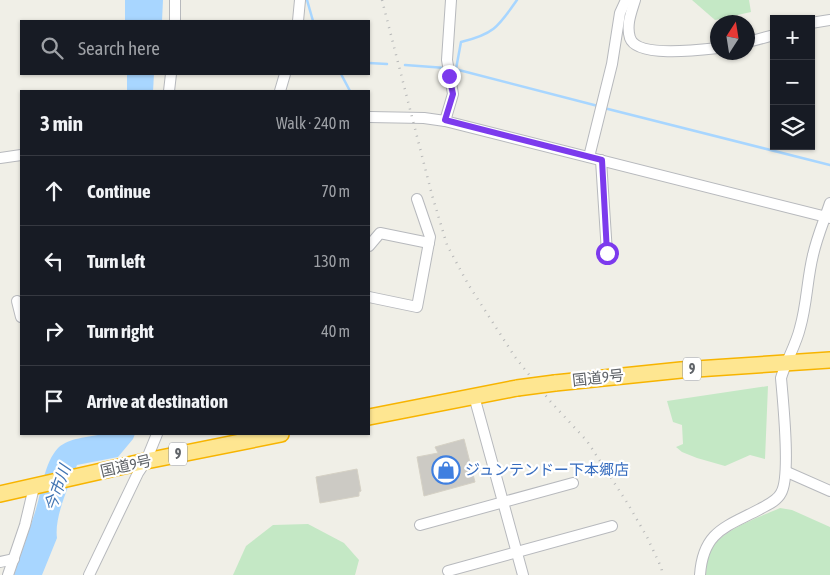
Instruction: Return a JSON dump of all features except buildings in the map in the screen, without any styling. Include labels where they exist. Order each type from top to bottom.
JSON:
[{"type":"highway","name":"国道9号","points":[[370,417],[517,388],[554,383],[681,370],[830,360]]},
{"type":"highway","name":"国道9号","points":[[0,494],[146,461],[276,435]]},
{"type":"street","points":[[175,0],[175,20]]},
{"type":"street","points":[[298,20],[300,0]]},
{"type":"street","points":[[445,120],[453,94],[447,60],[451,0]]},
{"type":"street","points":[[589,157],[612,64],[620,13],[626,0]]},
{"type":"street","points":[[635,0],[628,25],[630,40],[640,48],[684,52],[710,49]]},
{"type":"street","points":[[815,22],[830,20]]},
{"type":"street","points":[[755,41],[770,37]]},
{"type":"street","points":[[169,90],[171,75]]},
{"type":"street","points":[[280,90],[285,75]]},
{"type":"street","points":[[370,117],[445,120],[827,218]]},
{"type":"street","points":[[0,158],[20,155]]},
{"type":"street","points":[[602,160],[607,253]]},
{"type":"street","points":[[370,297],[417,307],[430,237],[417,199]]},
{"type":"street","points":[[700,575],[705,550],[712,538],[721,529],[772,502],[782,493],[787,472],[781,378],[800,329],[812,257],[820,227],[827,218],[830,203]]},
{"type":"street","points":[[370,245],[380,233],[429,243]]},
{"type":"street","points":[[17,301],[20,313]]},
{"type":"street","points":[[474,396],[523,575]]},
{"type":"street","points":[[89,575],[138,473],[146,461],[157,435]]},
{"type":"street","points":[[787,472],[830,491]]},
{"type":"street","points":[[420,525],[573,483]]},
{"type":"street","points":[[8,575],[37,487]]},
{"type":"street","points":[[448,571],[612,526]]},
{"type":"street","points":[[0,562],[14,559]]},
{"type":"green space","points":[[692,0],[749,0],[751,12],[738,15],[710,16]]},
{"type":"green space","points":[[768,386],[765,459],[750,455],[725,466],[697,458],[682,452],[676,447],[683,444],[682,425],[673,422],[667,401]]},
{"type":"green space","points":[[780,508],[792,510],[830,527],[830,575],[706,575],[708,555],[720,539],[739,526]]},
{"type":"green space","points":[[308,524],[344,543],[359,560],[355,575],[233,575],[246,546],[273,525]]},
{"type":"water","points":[[125,0],[163,0],[162,20],[125,20]]},
{"type":"water","points":[[127,75],[154,75],[153,90],[127,90]]},
{"type":"water","name":"今市川","points":[[96,435],[135,435],[118,457],[77,465],[60,511],[57,538],[42,575],[14,575],[36,509],[46,469],[53,454],[63,444],[79,438]]},
{"type":"waterway","points":[[307,0],[313,20]]},
{"type":"waterway","points":[[456,69],[461,42],[481,36],[494,28],[505,17],[517,0]]},
{"type":"waterway","points":[[370,63],[387,64]]},
{"type":"waterway","points":[[405,65],[446,68]]},
{"type":"waterway","points":[[451,68],[598,106]]},
{"type":"waterway","points":[[342,75],[349,90]]},
{"type":"waterway","points":[[604,108],[830,165]]},
{"type":"railway","points":[[382,0],[432,195],[447,245],[468,284],[515,357],[550,401],[587,441],[647,537],[663,575]]},
{"type":"place","name":"ジュンテンドー下本郷店","points":[[446,470]]},
{"type":"route","points":[[449,76],[453,94],[445,120],[602,160],[602,188],[607,253]]}]
